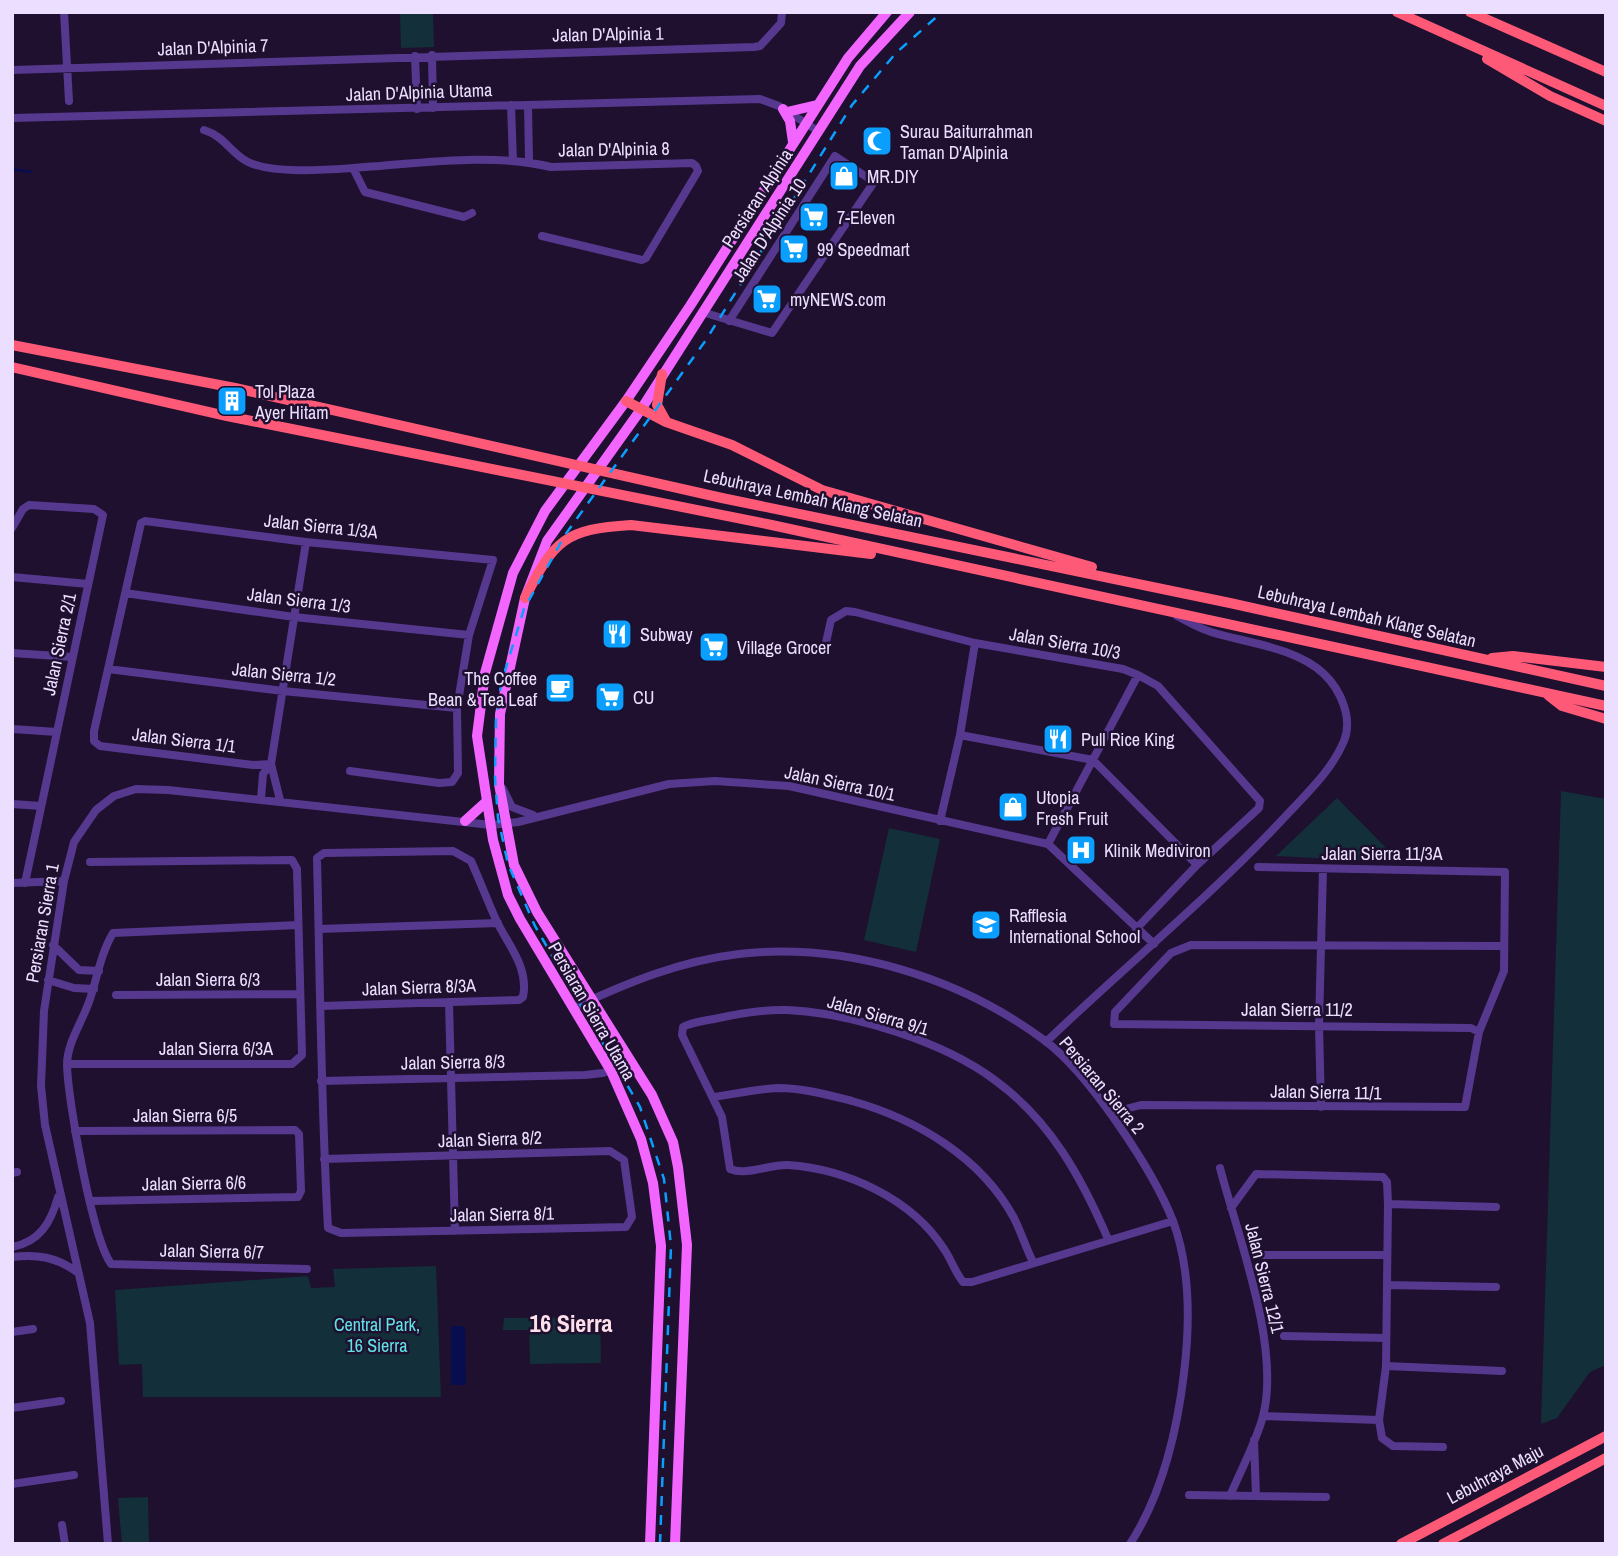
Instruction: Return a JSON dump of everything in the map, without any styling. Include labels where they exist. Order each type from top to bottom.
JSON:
[{"type":"highway","points":[[1397,12],[1606,106]]},
{"type":"highway","points":[[1471,12],[1606,72]]},
{"type":"highway","points":[[1439,31],[1550,96],[1606,121]]},
{"type":"highway","name":"Lebuhraya Lembah Klang Selatan","points":[[12,345],[235,388],[722,498],[1230,603],[1606,686]]},
{"type":"highway","name":"Lebuhraya Lembah Klang Selatan","points":[[12,367],[228,416],[767,524],[912,558],[1606,706]]},
{"type":"highway","points":[[662,374],[657,405],[666,422]]},
{"type":"highway","points":[[626,401],[666,422],[732,445],[822,490],[1030,552],[1230,603]]},
{"type":"highway","points":[[525,598],[542,563],[556,547],[572,534],[593,527],[631,525],[798,548],[912,558]]},
{"type":"highway","points":[[1478,659],[1513,656],[1606,667]]},
{"type":"highway","points":[[1546,693],[1562,706],[1606,719]]},
{"type":"highway","name":"Lebuhraya Maju","points":[[1401,1544],[1606,1436]]},
{"type":"highway","name":"Lebuhraya Maju","points":[[1443,1544],[1606,1458]]},
{"type":"main road","name":"Persiaran Alpinia","points":[[624,433],[860,66],[910,12]]},
{"type":"main road","name":"Persiaran Alpinia","points":[[608,425],[848,58],[886,13]]},
{"type":"main road","points":[[886,13],[896,26]]},
{"type":"main road","points":[[793,142],[790,121],[785,111],[817,105]]},
{"type":"main road","name":"Persiaran Sierra Utama","points":[[608,425],[545,511],[513,573],[485,673],[477,736],[486,802],[508,895],[611,1070],[641,1139],[660,1224],[650,1544]]},
{"type":"main road","name":"Persiaran Sierra Utama","points":[[624,433],[561,519],[537,560],[525,598],[500,715],[499,778],[504,824],[514,865],[523,886],[652,1095],[673,1142],[687,1245],[675,1544]]},
{"type":"main road","points":[[464,821],[486,802]]},
{"type":"street","points":[[64,12],[69,101]]},
{"type":"street","name":"Jalan D'Alpinia 1","points":[[415,56],[754,47],[760,46],[781,23],[782,12]]},
{"type":"street","points":[[432,55],[433,108]]},
{"type":"street","points":[[415,56],[416,109]]},
{"type":"street","name":"Jalan D'Alpinia 7","points":[[12,70],[415,56]]},
{"type":"street","points":[[416,89],[433,89]]},
{"type":"street","name":"Jalan D'Alpinia Utama","points":[[12,118],[760,99],[818,131]]},
{"type":"street","points":[[204,130],[219,135],[239,155],[254,164],[299,169],[529,161],[528,105]]},
{"type":"street","points":[[511,106],[513,161]]},
{"type":"street","name":"Jalan D'Alpinia 10","points":[[835,156],[874,182],[772,333],[729,321],[835,156]]},
{"type":"street","name":"Jalan D'Alpinia 8","points":[[529,161],[551,167],[692,163],[698,171],[646,258],[642,260],[542,236]]},
{"type":"street","points":[[353,168],[365,192],[464,217],[472,213]]},
{"type":"street","points":[[702,312],[729,321]]},
{"type":"street","name":"Jalan Sierra 2/1","points":[[12,528],[23,509],[29,505],[94,509],[101,512],[25,883]]},
{"type":"street","name":"Jalan Sierra 1/3A","points":[[125,593],[141,523],[145,521],[306,542],[493,560],[469,635]]},
{"type":"street","points":[[280,800],[271,764],[306,542]]},
{"type":"street","points":[[12,577],[88,584]]},
{"type":"street","points":[[108,669],[125,593]]},
{"type":"street","name":"Jalan Sierra 1/3","points":[[125,593],[295,617],[469,635]]},
{"type":"street","name":"Jalan Sierra 10/3","points":[[825,647],[831,620],[846,611],[855,612],[975,643],[1123,669],[1158,686],[1261,801],[1259,808],[1197,865]]},
{"type":"street","points":[[1046,1042],[1112,979],[1230,875],[1321,778],[1345,739],[1347,719],[1342,697],[1324,673],[1300,659],[1208,631],[1165,611]]},
{"type":"street","points":[[350,771],[439,783],[452,782],[458,774],[457,708],[469,635]]},
{"type":"street","points":[[940,821],[960,735],[975,643]]},
{"type":"street","points":[[12,653],[73,657]]},
{"type":"street","name":"Jalan Sierra 1/2","points":[[108,669],[283,691],[457,708]]},
{"type":"street","name":"Jalan Sierra 1/1","points":[[108,669],[94,741],[100,746],[253,765],[271,764]]},
{"type":"street","points":[[1138,675],[1048,844],[1154,944]]},
{"type":"street","points":[[12,729],[57,732]]},
{"type":"street","points":[[960,735],[1093,760],[1197,865],[1136,929]]},
{"type":"street","points":[[261,799],[263,774],[271,764]]},
{"type":"street","points":[[499,778],[512,807],[522,813],[542,815]]},
{"type":"street","name":"Jalan Sierra 10/1","points":[[504,824],[669,784],[715,780],[789,786],[1048,844]]},
{"type":"street","name":"Persiaran Sierra 1","points":[[108,1544],[90,1323],[59,1194],[41,1086],[53,945],[64,881],[78,835],[96,810],[114,796],[136,789],[280,800],[491,825],[504,824]]},
{"type":"street","points":[[12,804],[41,806]]},
{"type":"street","points":[[318,929],[498,923],[471,861],[453,851],[324,853],[317,858],[318,929],[320,1006],[321,1081],[324,1159]]},
{"type":"street","name":"Jalan Sierra 6/3A","points":[[67,1063],[292,1064],[302,1055],[297,869],[292,860],[90,862]]},
{"type":"street","name":"Jalan Sierra 11/3A","points":[[1258,867],[1505,872],[1504,946]]},
{"type":"street","points":[[1321,1108],[1319,1024],[1323,869]]},
{"type":"street","points":[[12,883],[64,881]]},
{"type":"street","name":"Jalan Sierra 8/3A","points":[[320,1006],[519,1000],[523,997],[524,977],[518,958],[498,923]]},
{"type":"street","points":[[91,1201],[75,1131],[67,1063],[71,1044],[94,989],[110,938],[118,931],[298,925]]},
{"type":"street","points":[[53,945],[79,970],[99,971]]},
{"type":"street","points":[[1321,945],[1504,946],[1501,984],[1479,1032]]},
{"type":"street","name":"Jalan Sierra 11/2","points":[[1321,945],[1180,947],[1115,1012],[1114,1024],[1319,1024],[1471,1028],[1479,1032]]},
{"type":"street","name":"Persiaran Sierra 2","points":[[573,1008],[646,975],[679,965],[740,954],[829,954],[905,971],[967,993],[1046,1042],[1110,1113],[1131,1143],[1173,1221],[1183,1271],[1189,1325],[1182,1384],[1167,1459],[1152,1504],[1130,1544]]},
{"type":"street","points":[[48,981],[74,988],[94,989]]},
{"type":"street","name":"Jalan Sierra 6/3","points":[[116,995],[300,994]]},
{"type":"street","points":[[449,1002],[455,1231]]},
{"type":"street","name":"Jalan Sierra 9/1","points":[[714,1097],[682,1035],[683,1027],[687,1025],[733,1015],[797,1011],[822,1013],[914,1038],[997,1081],[1063,1150],[1084,1183],[1108,1239]]},
{"type":"street","name":"Jalan Sierra 11/1","points":[[1110,1113],[1141,1105],[1461,1109],[1466,1104],[1479,1032]]},
{"type":"street","name":"Jalan Sierra 8/3","points":[[321,1081],[585,1075],[631,1064]]},
{"type":"street","points":[[1033,1262],[1013,1217],[998,1194],[952,1146],[921,1127],[885,1110],[821,1093],[778,1088],[714,1097],[722,1117],[730,1169],[739,1171],[788,1165],[862,1183],[904,1205],[944,1248],[960,1278],[967,1283],[1139,1229],[1173,1221]]},
{"type":"street","name":"Jalan Sierra 6/5","points":[[75,1131],[295,1130],[299,1134],[301,1191],[298,1197]]},
{"type":"street","name":"Jalan Sierra 8/2","points":[[324,1159],[610,1151],[624,1160],[631,1190]]},
{"type":"street","name":"Jalan Sierra 8/1","points":[[324,1159],[328,1228],[341,1233],[625,1227],[632,1217],[631,1190]]},
{"type":"street","name":"Jalan Sierra 12/1","points":[[1220,1168],[1265,1342],[1263,1416],[1230,1496]]},
{"type":"street","points":[[1230,1208],[1256,1174],[1383,1177],[1387,1182],[1388,1203],[1386,1366],[1379,1420],[1382,1438],[1388,1444],[1443,1447]]},
{"type":"street","points":[[12,1247],[34,1241],[46,1225],[59,1194]]},
{"type":"street","name":"Jalan Sierra 6/6","points":[[91,1201],[298,1197]]},
{"type":"street","name":"Jalan Sierra 6/7","points":[[91,1201],[108,1259],[116,1266],[307,1269]]},
{"type":"street","points":[[1388,1203],[1496,1207]]},
{"type":"street","points":[[46,1225],[65,1221]]},
{"type":"street","points":[[27,1244],[28,1255]]},
{"type":"street","points":[[1261,1255],[1387,1255]]},
{"type":"street","points":[[12,1257],[73,1256]]},
{"type":"street","points":[[54,1258],[77,1272]]},
{"type":"street","points":[[1387,1284],[1496,1287]]},
{"type":"street","points":[[12,1332],[33,1329]]},
{"type":"street","points":[[1284,1336],[1386,1338]]},
{"type":"street","points":[[1386,1366],[1502,1371]]},
{"type":"street","points":[[12,1408],[61,1401]]},
{"type":"street","points":[[1263,1416],[1379,1420]]},
{"type":"street","points":[[1254,1437],[1256,1496]]},
{"type":"street","points":[[12,1484],[74,1475]]},
{"type":"street","points":[[1189,1495],[1326,1497]]},
{"type":"street","points":[[62,1525],[65,1544]]},
{"type":"green space","points":[[400,12],[433,12],[434,47],[401,48]]},
{"type":"green space","points":[[1561,791],[1606,799],[1606,1365],[1590,1372],[1557,1418],[1541,1424]]},
{"type":"green space","points":[[1337,798],[1400,862],[1276,856]]},
{"type":"green space","points":[[889,828],[940,839],[916,952],[864,940]]},
{"type":"green space","name":"Central Park, 16 Sierra","points":[[436,1266],[441,1397],[143,1397],[142,1364],[119,1365],[115,1290],[308,1276],[311,1288],[335,1287],[333,1269]]},
{"type":"green space","points":[[600,1317],[601,1363],[530,1364],[529,1330],[503,1330],[504,1318]]},
{"type":"green space","points":[[148,1497],[149,1544],[122,1544],[118,1498]]},
{"type":"shaded area","points":[[451,1326],[465,1326],[466,1385],[451,1385]]},
{"type":"waterway","points":[[12,169],[31,172]]},
{"type":"railway","points":[[660,1544],[671,1246],[664,1179],[640,1107],[535,926],[508,864],[498,818],[495,778],[496,720],[501,684],[524,609],[565,535],[706,340],[852,105],[896,53],[942,12]]},
{"type":"place","name":"Surau Baiturrahman Taman D'Alpinia","points":[[877,141]]},
{"type":"place","name":"MR.DIY","points":[[844,176]]},
{"type":"place","name":"7-Eleven","points":[[814,217]]},
{"type":"place","name":"99 Speedmart","points":[[794,249]]},
{"type":"place","name":"myNEWS.com","points":[[767,299]]},
{"type":"place","name":"Tol Plaza Ayer Hitam","points":[[232,401]]},
{"type":"place","name":"Subway","points":[[617,634]]},
{"type":"place","name":"Village Grocer","points":[[714,647]]},
{"type":"place","name":"The Coffee Bean & Tea Leaf","points":[[560,688]]},
{"type":"place","name":"CU","points":[[610,697]]},
{"type":"place","name":"Pull Rice King","points":[[1058,739]]},
{"type":"place","name":"Utopia Fresh Fruit","points":[[1013,807]]},
{"type":"place","name":"Klinik Mediviron","points":[[1081,850]]},
{"type":"place","name":"Rafflesia International School","points":[[986,925]]},
{"type":"district","name":"16 Sierra","points":[[571,1323]]}]
